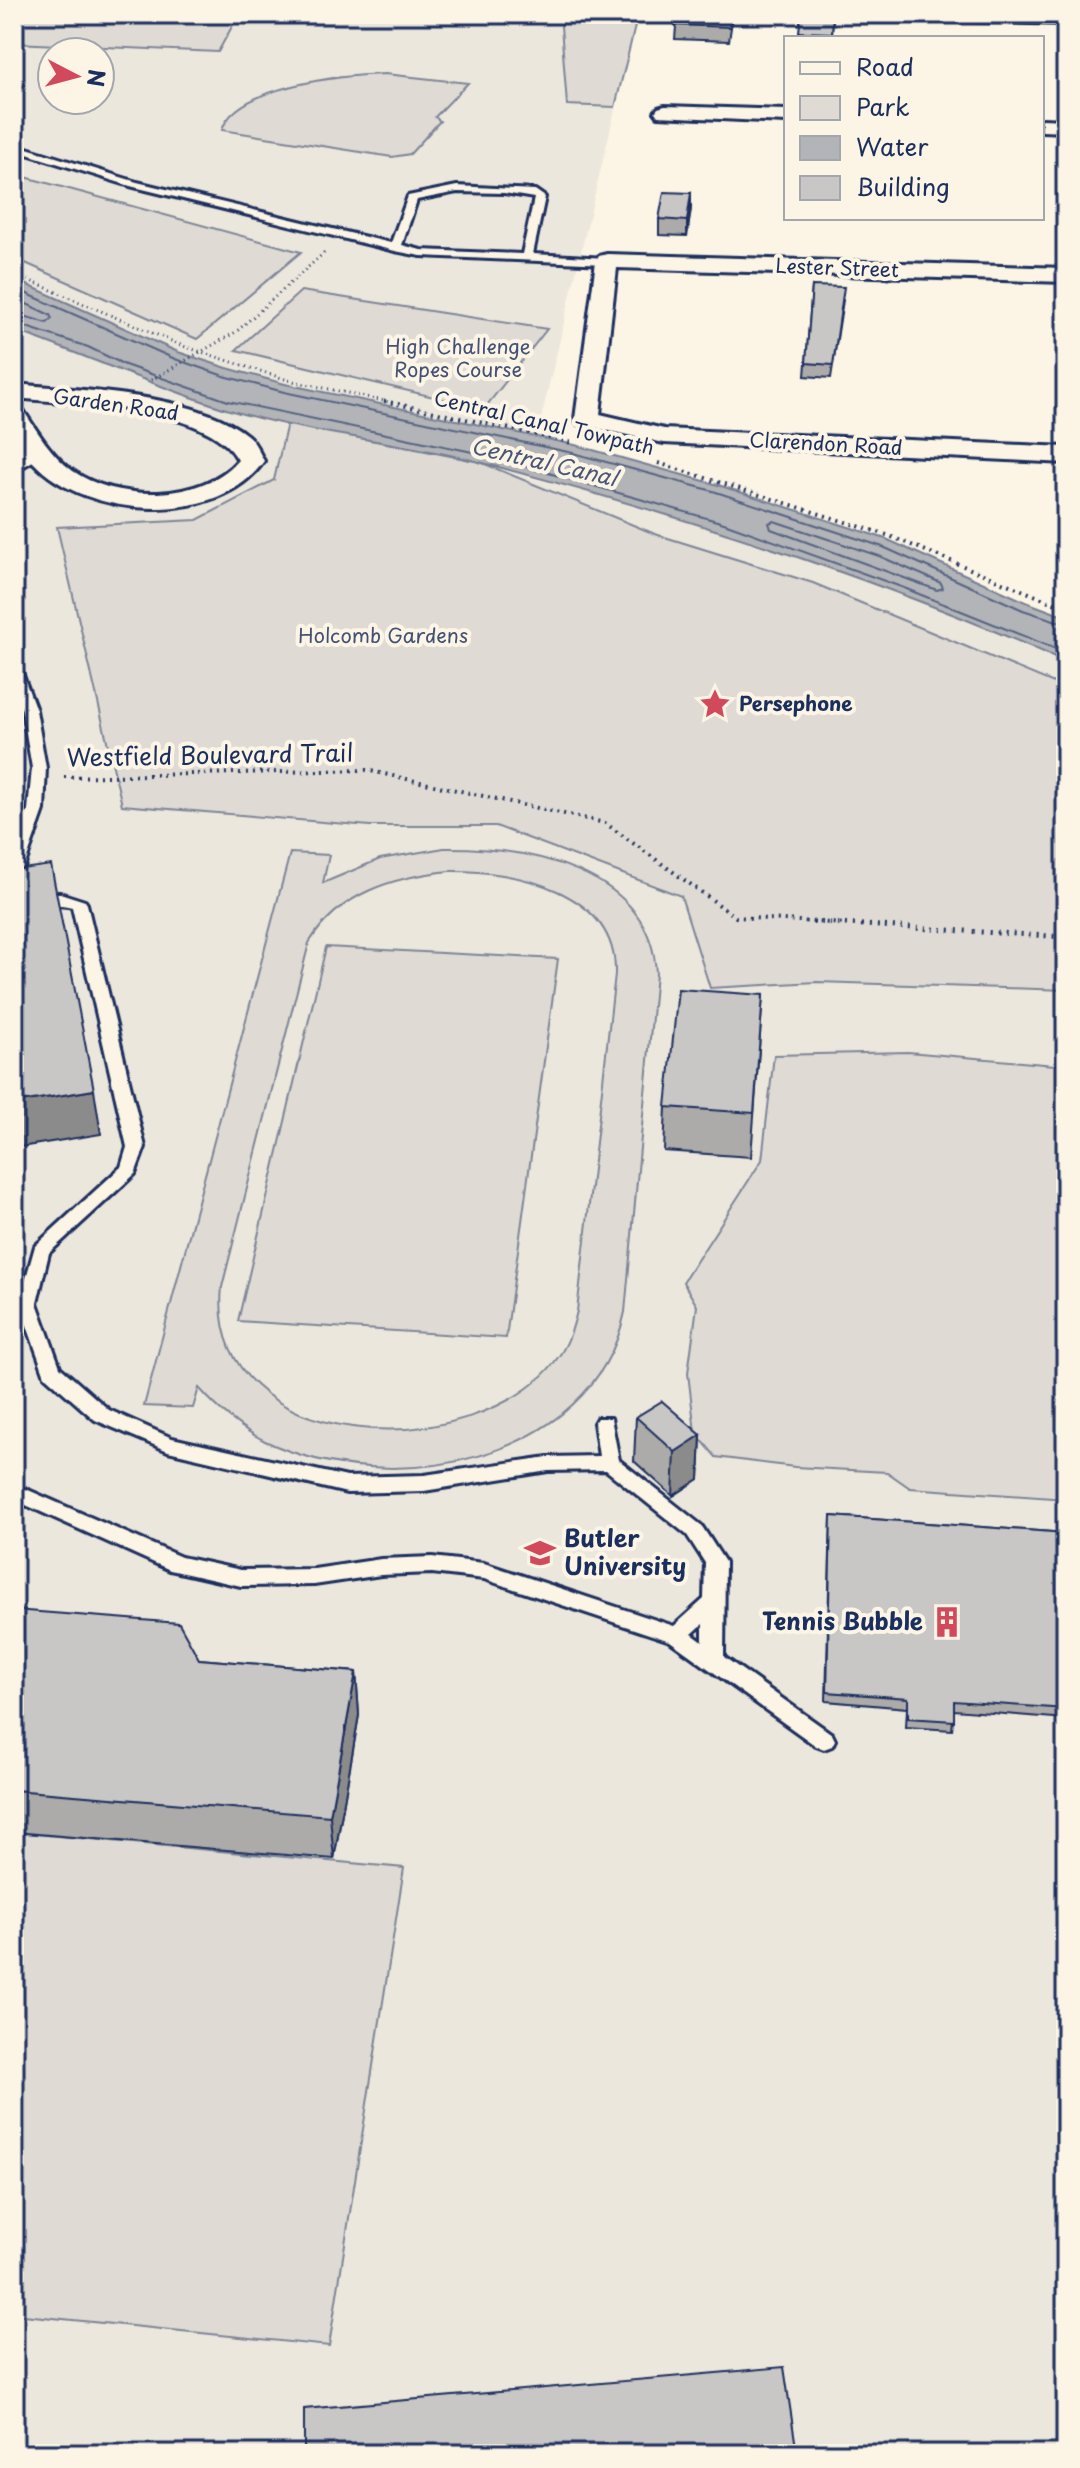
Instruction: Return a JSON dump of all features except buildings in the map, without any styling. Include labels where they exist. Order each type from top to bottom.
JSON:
[{"type":"street","points":[[940,14],[1066,18]]},
{"type":"street","points":[[665,112],[784,116]]},
{"type":"street","points":[[1044,125],[1066,126]]},
{"type":"street","name":"Lester Street","points":[[607,261],[1066,275]]},
{"type":"street","name":"Clarendon Road","points":[[607,261],[587,419],[664,436],[1066,455]]},
{"type":"street","name":"Garden Road","points":[[14,391],[143,406],[184,414],[219,427],[240,440],[249,450],[251,461],[237,477],[206,491],[169,500],[111,496],[73,483],[39,454],[14,415]]},
{"type":"lane","points":[[14,147],[134,184],[395,248],[435,255],[607,261]]},
{"type":"lane","points":[[395,248],[412,198],[450,188],[473,188],[535,193],[540,197],[527,258]]},
{"type":"lane","points":[[14,468],[39,454]]},
{"type":"lane","points":[[14,670],[29,710],[38,777],[36,810],[15,870],[22,897],[60,898],[79,904],[136,1147],[129,1170],[41,1250],[28,1303],[52,1371],[102,1415],[168,1444],[347,1485],[424,1483],[548,1464],[610,1463],[694,1530],[715,1562],[713,1660]]},
{"type":"lane","points":[[604,1423],[610,1463]]},
{"type":"lane","points":[[26,1497],[177,1564],[241,1578],[314,1577],[381,1567],[432,1565],[484,1571],[677,1635],[824,1740]]},
{"type":"lane","points":[[677,1635],[714,1602]]},
{"type":"path","points":[[139,386],[236,332],[344,235]]},
{"type":"path","name":"Central Canal Towpath","points":[[14,274],[202,353],[288,380],[575,443]]},
{"type":"path","name":"Central Canal Towpath","points":[[645,459],[880,533],[1066,608]]},
{"type":"path","name":"Westfield Boulevard Trail","points":[[38,777],[359,769],[605,823],[736,917],[1066,937]]},
{"type":"shaded area","name":"Butler University","points":[[14,14],[638,14],[527,477],[721,525],[1066,653],[1066,2454],[14,2454]]},
{"type":"green space","points":[[14,14],[239,14],[218,52],[116,48],[116,36],[36,36],[36,44],[14,43]]},
{"type":"green space","points":[[566,14],[638,14],[615,107],[567,105],[561,26]]},
{"type":"green space","points":[[385,74],[468,83],[435,117],[440,121],[410,154],[392,157],[222,130],[231,115],[248,102],[269,93],[320,80]]},
{"type":"green space","points":[[14,174],[301,252],[197,339],[14,258]]},
{"type":"green space","name":"High Challenge Ropes Course","points":[[301,291],[547,329],[484,409],[236,350]]},
{"type":"green space","name":"Holcomb Gardens","points":[[287,423],[480,462],[655,534],[813,583],[1066,688],[1066,990],[817,982],[710,988],[681,896],[496,826],[370,826],[122,805],[57,527],[197,520],[274,480]]},
{"type":"green space","points":[[444,848],[477,849],[511,852],[579,871],[609,887],[632,909],[649,938],[656,973],[625,1312],[605,1364],[573,1405],[530,1435],[480,1456],[425,1466],[369,1467],[315,1459],[255,1436],[229,1418],[199,1388],[193,1408],[144,1406],[290,853],[329,855],[323,883],[380,859]],"holes":[[[475,872],[531,881],[557,891],[580,905],[599,923],[611,946],[615,974],[577,1311],[572,1329],[559,1356],[521,1392],[471,1416],[413,1428],[354,1427],[300,1413],[256,1385],[228,1343],[222,1287],[309,943],[336,912],[369,890],[428,874]]]},
{"type":"green space","points":[[326,947],[558,959],[506,1338],[238,1321]]},
{"type":"green space","points":[[908,1052],[1066,1066],[1066,1499],[910,1488],[887,1472],[795,1467],[716,1457],[695,1432],[688,1373],[697,1306],[683,1282],[762,1160],[774,1055]]},
{"type":"green space","points":[[14,1832],[404,1868],[329,2346],[14,2314]]},
{"type":"water","name":"Central Canal","points":[[14,279],[178,352],[227,368],[285,384],[575,445],[715,484],[886,539],[1066,617],[1066,662],[995,631],[851,576],[632,504],[451,455],[255,417],[170,390],[14,330]]},
{"type":"place","name":"Persephone","points":[[715,704]]},
{"type":"place","name":"Butler University","points":[[540,1553]]},
{"type":"place","name":"Tennis Bubble","points":[[947,1622]]}]
